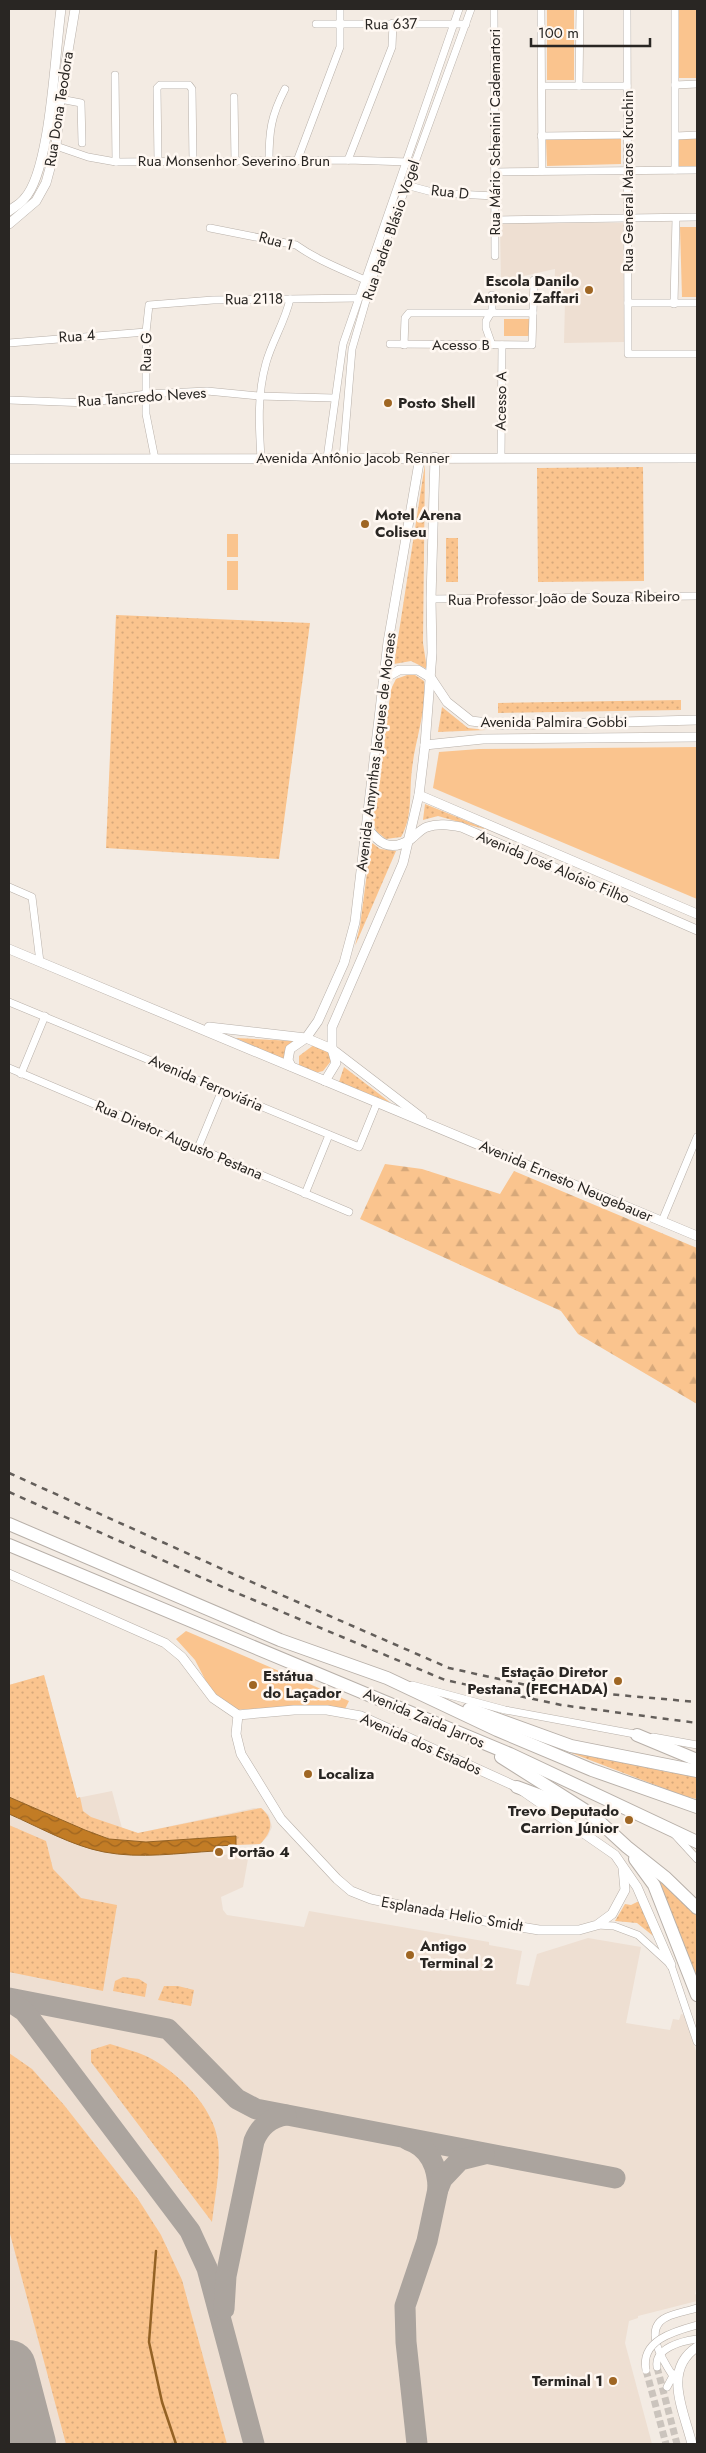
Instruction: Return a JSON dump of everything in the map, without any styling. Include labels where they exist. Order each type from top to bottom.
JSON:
[{"type":"highway","name":"Avenida Zaida Jarros","points":[[9,1524],[280,1640],[387,1678],[497,1730],[575,1763],[697,1807]]},
{"type":"highway","name":"Avenida Zaida Jarros","points":[[9,1544],[510,1754],[697,1842]]},
{"type":"highway","points":[[387,1678],[571,1746],[697,1771]]},
{"type":"highway","points":[[637,1735],[697,1760]]},
{"type":"highway","points":[[472,1738],[591,1814],[627,1847],[666,1878],[697,1908]]},
{"type":"highway","points":[[517,1787],[591,1814]]},
{"type":"highway","points":[[627,1847],[654,1885],[697,1995]]},
{"type":"street","name":"Rua Dona Teodora","points":[[9,211],[25,199],[46,145],[61,9]]},
{"type":"street","name":"Rua Dona Teodora","points":[[9,224],[31,206],[40,195],[46,183],[56,146],[60,99],[75,9]]},
{"type":"street","points":[[298,161],[340,48],[340,9]]},
{"type":"street","name":"Rua Padre Blásio Vogel","points":[[327,458],[343,344],[459,9]]},
{"type":"street","name":"Rua Padre Blásio Vogel","points":[[343,458],[352,349],[372,280],[471,9]]},
{"type":"street","name":"Rua Mário Schenini Cademartori","points":[[494,9],[495,256]]},
{"type":"street","points":[[541,9],[542,171]]},
{"type":"street","points":[[579,86],[580,9]]},
{"type":"street","name":"Rua General Marcos Kruchin","points":[[627,9],[628,354],[697,354]]},
{"type":"street","points":[[675,9],[675,170]]},
{"type":"street","points":[[348,160],[392,47],[393,23]]},
{"type":"street","name":"Rua 637","points":[[316,24],[466,24]]},
{"type":"street","points":[[115,75],[116,162]]},
{"type":"street","points":[[676,85],[697,84]]},
{"type":"street","points":[[158,162],[157,88],[160,85],[189,85],[192,89],[193,162]]},
{"type":"street","points":[[542,86],[627,86]]},
{"type":"street","points":[[269,161],[269,134],[273,112],[285,89]]},
{"type":"street","points":[[234,98],[235,162]]},
{"type":"street","points":[[60,99],[81,103],[82,143]]},
{"type":"street","points":[[541,136],[627,135]]},
{"type":"street","points":[[676,136],[697,136]]},
{"type":"street","name":"Rua Monsenhor Severino Brun","points":[[56,146],[88,157],[116,162],[348,160],[414,163]]},
{"type":"street","points":[[495,172],[697,170]]},
{"type":"street","name":"Rua D","points":[[406,185],[436,193],[495,196]]},
{"type":"street","points":[[495,220],[697,217]]},
{"type":"street","points":[[674,304],[676,218]]},
{"type":"street","name":"Rua 1","points":[[210,228],[296,244],[311,256],[365,280]]},
{"type":"street","points":[[404,345],[405,318],[412,313],[533,313],[534,280]]},
{"type":"street","points":[[492,295],[492,312],[486,321],[486,328],[492,345]]},
{"type":"street","points":[[261,458],[258,396],[266,362],[286,316],[290,298]]},
{"type":"street","name":"Rua 2118","points":[[149,304],[290,298],[358,298]]},
{"type":"street","points":[[628,303],[697,304]]},
{"type":"street","name":"Rua G","points":[[149,304],[146,332],[146,414],[155,459]]},
{"type":"street","name":"Acesso B","points":[[390,344],[532,345],[533,313]]},
{"type":"street","name":"Rua 4","points":[[9,343],[146,332]]},
{"type":"street","name":"Acesso A","points":[[501,457],[502,345]]},
{"type":"street","name":"Rua Tancredo Neves","points":[[9,400],[88,402],[146,394],[207,390],[258,396],[334,398]]},
{"type":"street","name":"Avenida Antônio Jacob Renner","points":[[9,460],[420,457],[697,458]]},
{"type":"street","name":"Avenida Amynthas Jacques de Moraes","points":[[306,1038],[318,1021],[344,963],[355,922],[388,642],[420,457]]},
{"type":"street","points":[[325,1081],[336,1063],[332,1049],[332,1027],[403,863],[418,795],[425,745],[430,678],[435,457]]},
{"type":"street","name":"Rua Professor João de Souza Ribeiro","points":[[431,599],[697,596]]},
{"type":"street","points":[[385,678],[399,670],[418,670],[430,678]]},
{"type":"street","name":"Avenida Palmira Gobbi","points":[[430,678],[447,702],[471,722],[505,724],[697,720]]},
{"type":"street","name":"Avenida Palmira Gobbi","points":[[425,745],[483,739],[697,737]]},
{"type":"street","name":"Avenida José Aloísio Filho","points":[[418,795],[697,914]]},
{"type":"street","name":"Avenida José Aloísio Filho","points":[[409,840],[425,827],[439,824],[461,828],[697,930]]},
{"type":"street","points":[[366,826],[377,841],[390,845],[409,840]]},
{"type":"street","points":[[9,887],[32,897],[40,962]]},
{"type":"street","name":"Avenida Ernesto Neugebauer","points":[[9,949],[198,1026],[434,1127],[697,1236]]},
{"type":"street","name":"Avenida Ferroviária","points":[[9,1002],[359,1147],[377,1103]]},
{"type":"street","points":[[21,1074],[45,1016]]},
{"type":"street","name":"Avenida Ernesto Neugebauer","points":[[198,1026],[306,1038],[332,1049],[434,1127]]},
{"type":"street","points":[[291,1066],[288,1060],[290,1049],[306,1038]]},
{"type":"street","name":"Rua Diretor Augusto Pestana","points":[[9,1068],[349,1212]]},
{"type":"street","points":[[198,1148],[222,1090]]},
{"type":"street","points":[[306,1194],[329,1135]]},
{"type":"street","points":[[662,1221],[697,1137]]},
{"type":"street","points":[[9,1574],[165,1643],[182,1657],[213,1698],[238,1715]]},
{"type":"street","points":[[387,1678],[505,1710],[637,1735],[697,1744]]},
{"type":"street","name":"Avenida dos Estados","points":[[238,1715],[294,1710],[327,1710],[361,1716],[517,1787],[615,1855]]},
{"type":"street","name":"Esplanada Helio Smidt","points":[[238,1715],[236,1734],[241,1754],[268,1800],[281,1819],[336,1879],[351,1890],[388,1903],[539,1930],[579,1930],[597,1925]]},
{"type":"street","points":[[672,1831],[697,1859]]},
{"type":"street","points":[[597,1925],[612,1914],[625,1890],[624,1870],[615,1855]]},
{"type":"street","points":[[615,1855],[637,1887],[671,1965],[697,2042]]},
{"type":"street","points":[[597,1925],[614,1926],[638,1935],[671,1965]]},
{"type":"street","points":[[692,2444],[674,2378],[660,2353],[655,2338],[656,2328],[661,2321],[697,2308]]},
{"type":"street","points":[[646,2370],[645,2360],[652,2345],[678,2330],[697,2324]]},
{"type":"street","points":[[657,2367],[656,2362],[660,2353],[674,2345],[697,2339]]},
{"type":"street","points":[[667,2387],[686,2356],[697,2347]]},
{"type":"shaded area","name":"Escola Danilo Antonio Zaffari","points":[[500,223],[623,223],[624,342],[564,343],[565,301],[554,300],[555,269],[501,281]]},
{"type":"shaded area","points":[[44,1675],[77,1798],[112,1791],[122,1828],[138,1833],[254,1808],[261,1808],[269,1815],[272,1827],[268,1836],[260,1844],[223,1845],[224,1855],[234,1853],[248,1859],[243,1887],[221,1897],[223,1910],[227,1915],[304,1927],[309,1911],[489,1942],[489,1945],[522,1951],[516,1984],[529,1986],[537,1954],[588,1938],[641,1947],[626,2023],[670,2030],[673,2019],[679,2020],[681,2014],[684,2015],[697,2054],[697,2285],[695,2294],[697,2295],[697,2301],[638,2316],[638,2318],[629,2321],[625,2343],[652,2444],[9,2444],[9,1685]]},
{"type":"green space","points":[[547,9],[574,9],[574,80],[547,80]]},
{"type":"green space","points":[[679,9],[697,9],[697,78],[679,78]]},
{"type":"green space","points":[[621,138],[621,164],[547,166],[546,139]]},
{"type":"green space","points":[[679,139],[697,139],[697,166],[679,166]]},
{"type":"green space","points":[[680,227],[697,227],[697,297],[682,297]]},
{"type":"green space","points":[[504,319],[530,319],[530,336],[504,336]]},
{"type":"green space","points":[[425,464],[423,643],[427,669],[411,661],[394,664]]},
{"type":"green space","points":[[643,467],[644,581],[538,582],[537,468]]},
{"type":"green space","points":[[227,534],[238,534],[238,557],[227,557]]},
{"type":"green space","points":[[446,538],[458,538],[458,582],[446,582]]},
{"type":"green space","points":[[227,561],[238,561],[238,590],[227,590]]},
{"type":"green space","points":[[116,615],[310,623],[279,859],[106,848]]},
{"type":"green space","points":[[407,675],[415,675],[424,681],[424,703],[414,758],[410,804],[405,829],[401,837],[386,839],[376,831],[373,821],[391,689],[396,679]]},
{"type":"green space","points":[[681,700],[681,710],[498,713],[498,703]]},
{"type":"green space","points":[[442,707],[468,728],[486,730],[438,732]]},
{"type":"green space","points":[[697,747],[697,899],[433,788],[439,752],[479,749]]},
{"type":"green space","points":[[425,804],[491,831],[438,816],[423,820]]},
{"type":"green space","points":[[371,842],[380,849],[396,851],[355,946],[360,926]]},
{"type":"green space","points":[[236,1038],[294,1041],[288,1046],[283,1060]]},
{"type":"green space","points":[[315,1044],[328,1050],[331,1061],[323,1071],[315,1073],[299,1066],[299,1056]]},
{"type":"green space","points":[[344,1067],[391,1103],[339,1082]]},
{"type":"green space","points":[[385,1164],[422,1169],[500,1194],[514,1171],[697,1248],[697,1404],[578,1334],[561,1311],[360,1219]]},
{"type":"green space","points":[[186,1631],[349,1701],[345,1709],[323,1705],[234,1710],[211,1691],[195,1660],[176,1639]]},
{"type":"green space","points":[[44,1675],[77,1798],[80,1797],[83,1811],[91,1817],[138,1833],[261,1808],[270,1822],[269,1830],[264,1840],[260,1844],[236,1845],[236,1836],[146,1842],[109,1839],[9,1797],[9,1685]]},
{"type":"green space","points":[[553,1746],[667,1772],[697,1776],[697,1799],[684,1796]]},
{"type":"green space","points":[[9,1825],[46,1841],[53,1869],[81,1898],[117,1905],[103,1991],[9,1972]]},
{"type":"green space","points":[[650,1873],[686,1903],[697,1916],[697,1979],[664,1894]]},
{"type":"green space","points":[[641,1900],[657,1939],[637,1923],[615,1921],[625,1904],[631,1905]]},
{"type":"green space","points":[[123,1977],[139,1979],[147,1984],[145,1997],[113,1991],[115,1981]]},
{"type":"green space","points":[[164,1986],[178,1986],[194,1990],[191,2006],[158,2000]]},
{"type":"green space","points":[[110,2044],[146,2056],[158,2063],[181,2081],[202,2103],[215,2129],[219,2152],[212,2222],[91,2062],[91,2050]]},
{"type":"green space","points":[[9,2053],[32,2069],[64,2105],[138,2199],[161,2235],[182,2280],[227,2444],[66,2444],[9,2230]]},
{"type":"water","points":[[9,1797],[109,1839],[146,1842],[236,1836],[236,1845],[215,1846],[215,1851],[160,1855],[131,1855],[104,1852],[68,1841],[9,1814]]},
{"type":"waterway","points":[[156,2251],[149,2342],[162,2402],[176,2444]]},
{"type":"taxiway","points":[[9,1998],[168,2029],[237,2099],[256,2109],[615,2178]]},
{"type":"taxiway","points":[[9,2001],[24,2011],[32,2021],[190,2231],[207,2268],[254,2444]]},
{"type":"taxiway","points":[[224,2309],[226,2276],[254,2141],[259,2131],[266,2124],[275,2118],[286,2115]]},
{"type":"taxiway","points":[[408,2140],[416,2143],[431,2159],[438,2181],[438,2189]]},
{"type":"taxiway","points":[[417,2444],[406,2342],[405,2306],[427,2241],[438,2189],[442,2179],[460,2160],[484,2154]]},
{"type":"runway","points":[[9,2367],[29,2444]]},
{"type":"tunnel","points":[[657,2367],[677,2444]]},
{"type":"tunnel","points":[[646,2370],[666,2444]]},
{"type":"railway","points":[[9,1473],[449,1668],[540,1688],[697,1702]]},
{"type":"railway","points":[[9,1492],[225,1588],[445,1680],[561,1705],[697,1723]]},
{"type":"place","name":"Escola Danilo Antonio Zaffari","points":[[589,290]]},
{"type":"place","name":"Posto Shell","points":[[388,403]]},
{"type":"place","name":"Motel Arena Coliseu","points":[[365,524]]},
{"type":"place","name":"Estação Diretor Pestana (FECHADA)","points":[[618,1681]]},
{"type":"place","name":"Estátua do Laçador","points":[[253,1685]]},
{"type":"place","name":"Localiza","points":[[308,1774]]},
{"type":"place","name":"Trevo Deputado Carrion Júnior","points":[[629,1820]]},
{"type":"place","name":"Portão 4","points":[[219,1852]]},
{"type":"place","name":"Antigo Terminal 2","points":[[410,1955]]},
{"type":"place","name":"Terminal 1","points":[[613,2381]]}]
